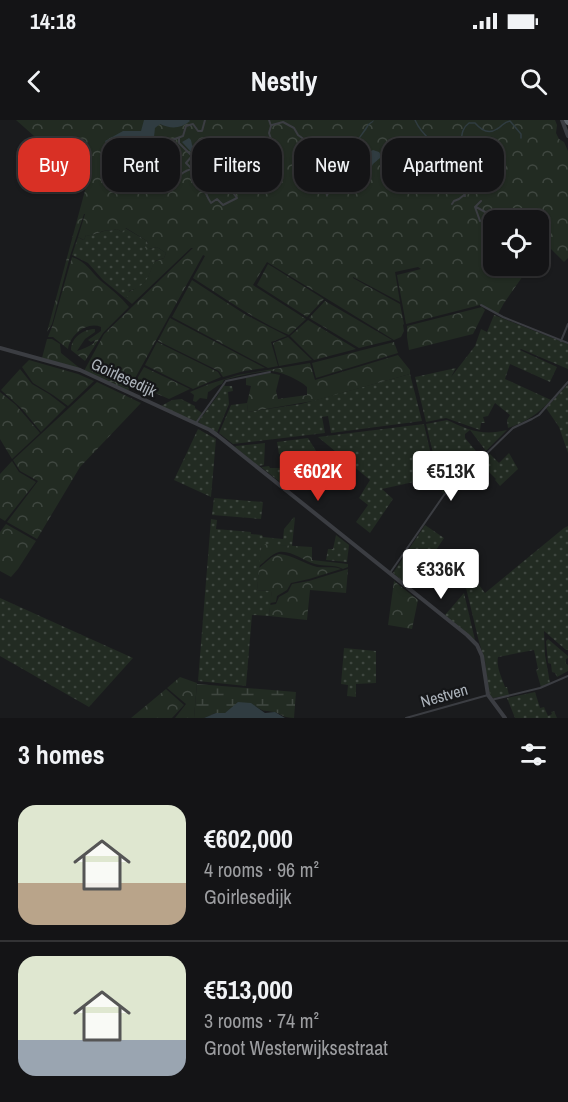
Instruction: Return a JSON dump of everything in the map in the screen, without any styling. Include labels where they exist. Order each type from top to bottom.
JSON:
[{"type":"street","points":[[178,138],[184,134],[186,126],[192,124],[202,131],[205,120]]},
{"type":"street","points":[[180,144],[192,156],[186,163],[191,169],[198,171],[210,202],[218,199],[221,204],[225,205],[237,198],[234,193],[239,187],[244,187],[258,167],[263,166],[262,162],[272,139],[269,133],[271,126],[269,120]]},
{"type":"street","points":[[562,120],[568,136]]},
{"type":"street","points":[[271,126],[280,121],[288,123],[302,138]]},
{"type":"street","points":[[145,144],[150,145],[149,157],[133,165],[131,170],[125,167],[126,160],[136,156],[138,146],[141,150],[145,144]]},
{"type":"street","points":[[180,149],[184,148]]},
{"type":"street","points":[[180,175],[191,169]]},
{"type":"street","points":[[452,204],[467,192]]},
{"type":"street","points":[[475,207],[482,201]]},
{"type":"street","points":[[475,207],[483,211]]},
{"type":"street","points":[[475,207],[480,221]]},
{"type":"street","points":[[480,305],[503,317],[568,343]]},
{"type":"street","points":[[561,341],[568,324]]},
{"type":"street","name":"Goirlesedijk","points":[[0,348],[80,370],[196,423],[217,435],[467,635],[477,645],[482,656],[488,695],[505,718]]},
{"type":"street","points":[[196,423],[226,381],[270,372]]},
{"type":"street","points":[[390,573],[442,498],[513,428],[539,414],[568,382]]},
{"type":"street","points":[[491,700],[540,688],[568,676]]},
{"type":"street","name":"Nestven","points":[[406,718],[488,695]]},
{"type":"green space","points":[[16,120],[555,120],[556,133],[568,151],[568,258],[564,262],[549,247],[549,210],[483,210],[483,276],[523,276],[498,314],[480,305],[406,324],[397,275],[421,269],[418,267],[395,272],[400,302],[353,277],[400,304],[404,331],[401,337],[394,340],[267,262],[253,285],[306,319],[289,335],[252,316],[193,278],[205,256],[203,255],[128,391],[84,371],[104,334],[193,248],[132,304],[125,298],[128,297],[128,292],[143,284],[154,262],[164,258],[166,253],[157,247],[145,250],[147,241],[126,228],[122,232],[117,229],[86,235],[84,240],[78,237],[84,214],[52,324],[47,332],[85,192],[90,192],[90,138],[36,138]]},
{"type":"green space","points":[[125,228],[147,241],[148,245],[144,248],[157,247],[166,253],[164,258],[155,261],[144,283],[129,291],[128,297],[125,298],[103,280],[88,263],[72,255],[78,237],[84,240],[86,235],[117,229],[122,232]]},
{"type":"green space","points":[[72,257],[85,264],[129,307],[103,333],[85,361],[71,350],[73,342],[82,332],[95,329],[95,332],[85,339],[77,351],[88,347],[95,340],[91,342],[88,340],[101,331],[101,327],[90,326],[80,330],[72,339],[68,349],[53,337],[48,337]]},
{"type":"green space","points":[[268,264],[324,299],[307,317],[257,285]]},
{"type":"green space","points":[[192,280],[246,315],[287,336],[271,342],[278,366],[268,368],[172,317]]},
{"type":"green space","points":[[325,301],[392,340],[359,348],[309,318]]},
{"type":"green space","points":[[482,307],[485,310],[473,334],[409,350],[407,326]]},
{"type":"green space","points":[[494,315],[568,344],[568,369],[520,350],[557,367],[550,382],[510,364],[505,379],[551,400],[531,417],[508,428],[507,420],[510,415],[495,403],[488,416],[483,417],[485,423],[481,423],[480,430],[446,418],[426,422],[415,377],[456,368],[451,377],[475,346],[481,329],[487,332]]},
{"type":"green space","points":[[170,318],[265,368],[223,377],[219,371],[158,341]]},
{"type":"green space","points":[[308,320],[356,349],[314,360],[290,336]]},
{"type":"green space","points":[[288,337],[312,360],[279,366],[273,343]]},
{"type":"green space","points":[[47,339],[60,344],[61,353],[82,370],[42,358]]},
{"type":"green space","points":[[157,342],[218,372],[221,377],[193,389],[145,365]]},
{"type":"green space","points":[[394,342],[398,353],[316,378],[312,363]]},
{"type":"green space","points":[[398,355],[410,370],[410,374],[313,401],[248,412],[247,403],[251,386],[246,385],[246,378],[270,373],[280,375],[276,391],[278,399],[307,395],[307,387],[304,384],[272,371],[224,380],[222,384],[208,392],[207,399],[200,398],[196,402],[193,401],[194,395],[190,392],[238,375],[310,363],[315,380]]},
{"type":"green space","points":[[29,360],[94,381],[68,406],[33,383],[22,367]]},
{"type":"green space","points":[[144,367],[190,389],[169,399],[134,384]]},
{"type":"green space","points":[[20,369],[32,384],[66,407],[41,432],[22,409],[1,390]]},
{"type":"green space","points":[[410,374],[422,421],[331,433],[328,416],[322,417],[325,433],[233,444],[219,433],[231,405],[247,403],[248,412],[301,404]]},
{"type":"green space","points":[[97,382],[141,403],[80,467],[37,539],[7,522],[38,481],[20,471],[13,460]]},
{"type":"green space","points":[[224,383],[225,386],[232,386],[233,391],[228,392],[229,404],[217,433],[198,422]]},
{"type":"green space","points":[[568,384],[568,453],[559,427],[546,408]]},
{"type":"green space","points":[[0,392],[16,405],[40,433],[12,459],[0,439]]},
{"type":"green space","points":[[181,399],[195,406],[202,413],[196,422],[161,406],[172,400]]},
{"type":"green space","points":[[447,420],[476,431],[507,430],[486,451],[470,430],[465,434],[465,438],[481,457],[443,494],[426,424]]},
{"type":"green space","points":[[424,424],[436,477],[382,489],[393,499],[370,533],[356,522],[368,505],[359,498],[370,480],[318,437]]},
{"type":"green space","points":[[198,429],[216,439],[211,497],[174,480]]},
{"type":"green space","points":[[308,438],[323,462],[313,476],[308,471],[285,486],[261,467],[286,468],[286,465],[294,464],[293,454],[279,454],[277,442]]},
{"type":"green space","points":[[265,443],[264,465],[258,466],[235,447],[236,446]]},
{"type":"green space","points":[[509,453],[518,469],[500,486],[481,464],[490,454],[499,463]]},
{"type":"green space","points":[[12,461],[19,472],[36,482],[5,521],[0,518],[0,474]]},
{"type":"green space","points":[[214,498],[263,502],[261,519],[212,515]]},
{"type":"green space","points":[[294,517],[292,546],[262,545],[257,590],[272,591],[269,616],[252,615],[246,686],[198,681],[211,519],[217,520],[216,529],[251,532],[251,534],[263,537],[283,539],[284,529]]},
{"type":"green space","points":[[6,524],[36,541],[11,577],[0,571],[0,532]]},
{"type":"green space","points":[[425,525],[444,538],[411,588],[393,573]]},
{"type":"green space","points":[[568,526],[568,650],[544,631],[550,683],[541,687],[534,650],[498,657],[500,672],[509,695],[493,698],[490,695],[485,661],[461,567],[464,565],[485,593]]},
{"type":"green space","points":[[336,535],[349,545],[347,562],[326,560],[328,549],[333,549]]},
{"type":"green space","points":[[262,544],[312,547],[312,560],[348,564],[348,567],[343,569],[315,564],[284,552],[273,554],[259,566]]},
{"type":"green space","points":[[279,554],[317,567],[341,569],[291,583],[287,590],[277,596],[276,602],[270,603],[272,591],[257,590],[259,568]]},
{"type":"green space","points":[[348,569],[346,593],[310,590],[307,620],[269,616],[270,605],[276,604],[279,597],[288,592],[292,584]]},
{"type":"green space","points":[[394,581],[418,600],[412,629],[388,625]]},
{"type":"green space","points":[[464,593],[475,640],[445,615]]},
{"type":"green space","points":[[0,598],[133,658],[89,707],[0,656]]},
{"type":"green space","points":[[548,639],[568,656],[566,664],[568,671],[557,677],[552,672],[551,664],[548,663],[546,641]]},
{"type":"green space","points":[[344,648],[376,651],[376,683],[356,684],[356,697],[347,696],[348,685],[341,684]]},
{"type":"green space","points":[[180,677],[197,683],[194,718],[175,718],[186,704],[167,688]]},
{"type":"green space","points":[[197,684],[296,692],[294,718],[255,706],[216,713],[204,718],[194,718]]},
{"type":"green space","points":[[166,689],[184,705],[172,718],[131,718]]},
{"type":"green space","points":[[535,692],[540,708],[544,707],[548,716],[554,711],[557,718],[515,718],[507,698]]},
{"type":"shaded area","points":[[144,120],[190,121],[179,127],[160,124],[155,128],[154,137],[159,138],[110,138],[123,131],[141,131]]},
{"type":"shaded area","points":[[374,120],[369,125],[359,138],[368,124]]},
{"type":"shaded area","points":[[189,138],[191,140],[192,153],[182,142]]},
{"type":"shaded area","points":[[373,150],[381,155],[370,170],[370,152]]},
{"type":"shaded area","points":[[238,702],[251,703],[265,713],[275,712],[285,718],[204,718],[216,713],[225,713]]},
{"type":"waterway","points":[[415,120],[432,141],[454,155],[459,152],[462,132],[469,123],[475,123],[482,130],[491,132],[510,121],[521,134],[521,138]]}]
